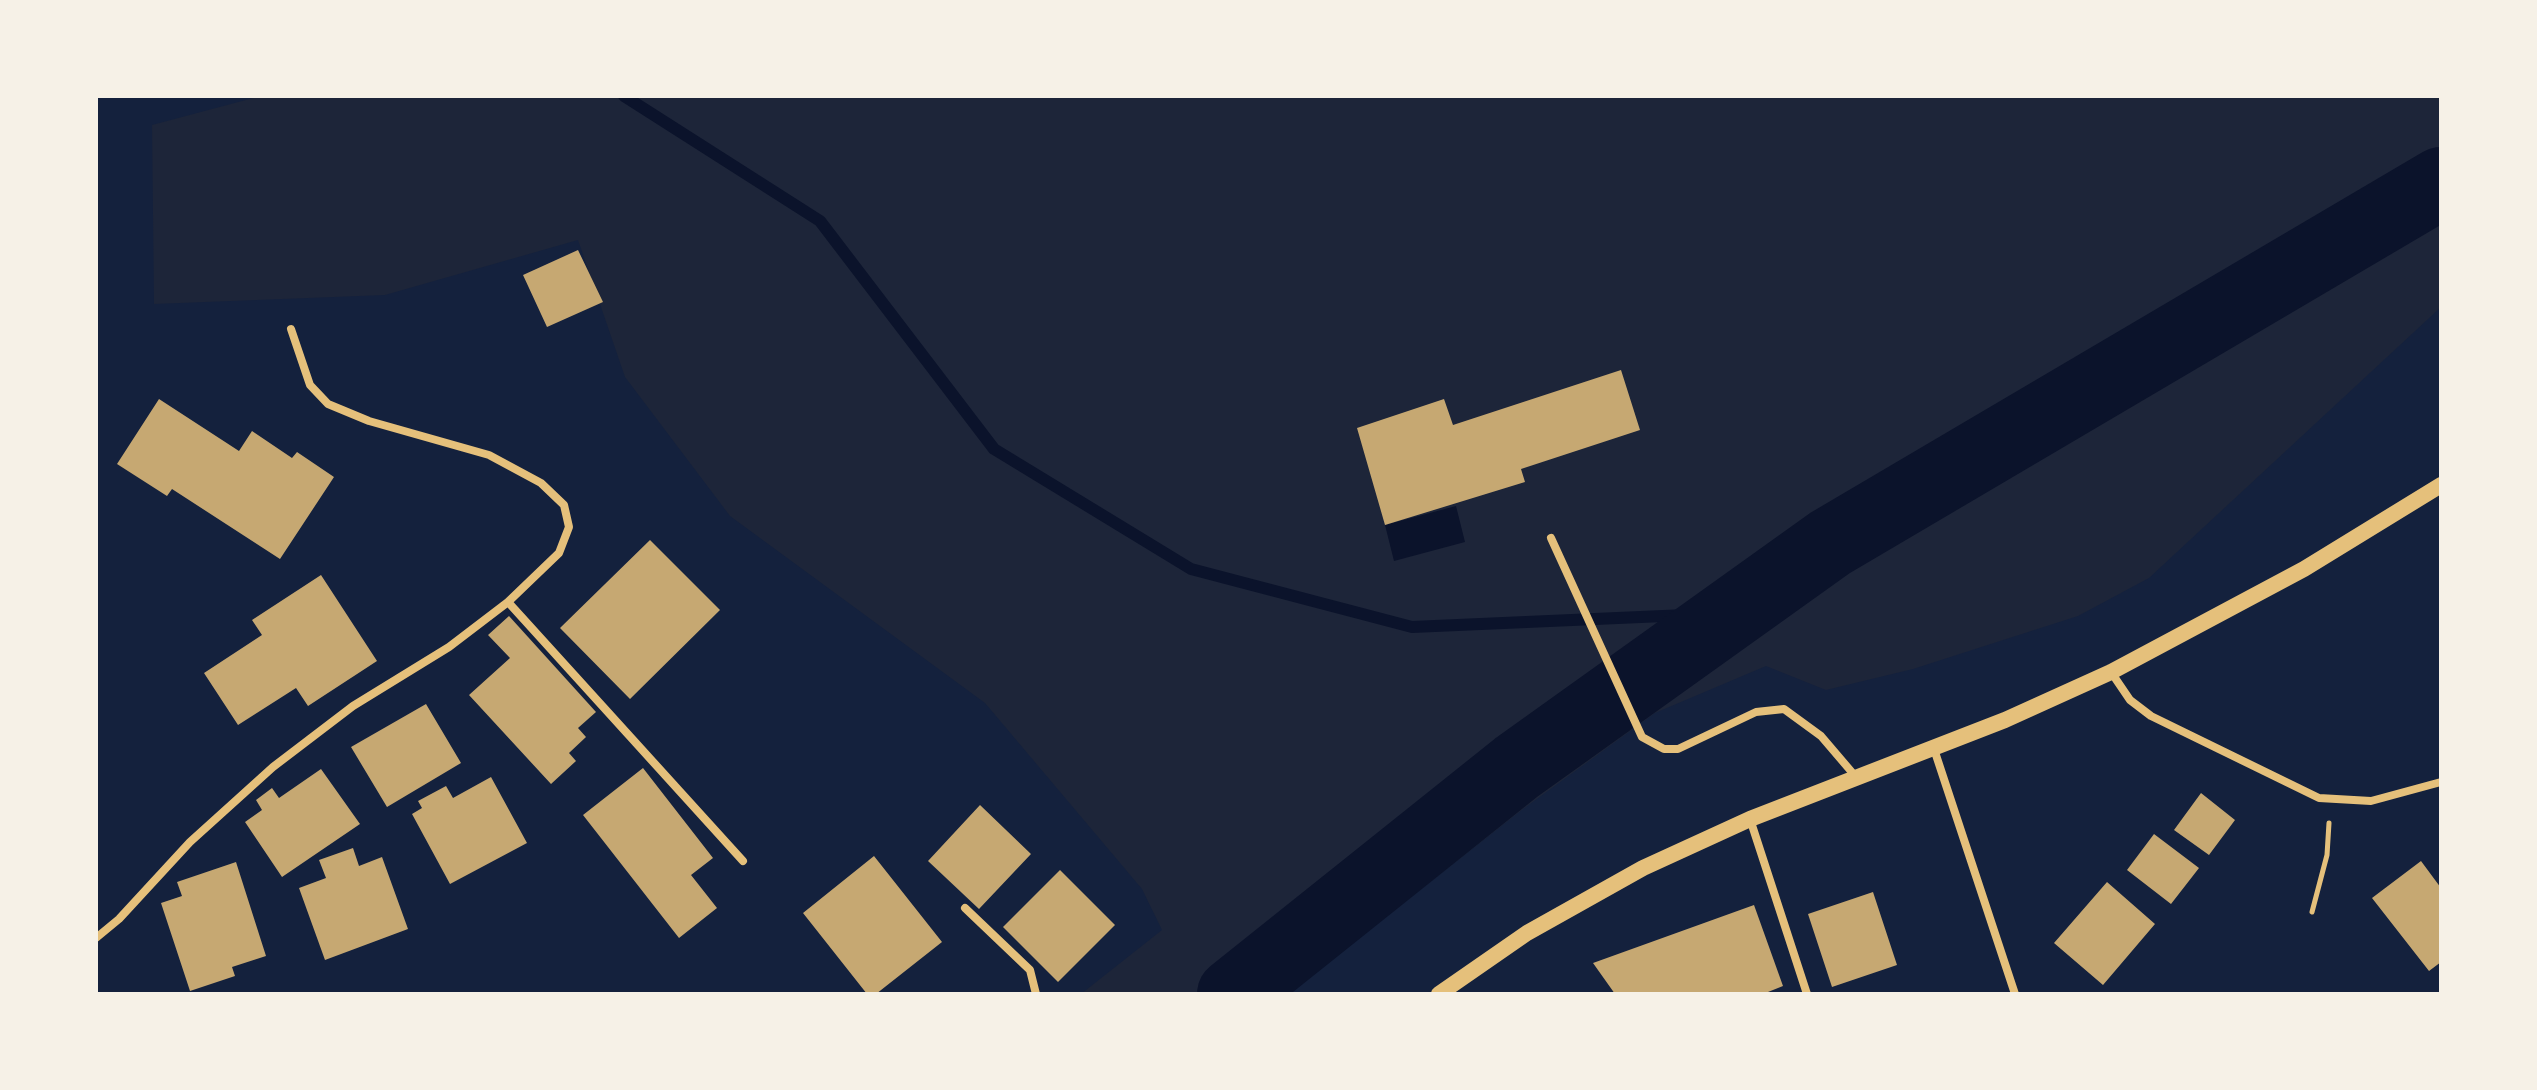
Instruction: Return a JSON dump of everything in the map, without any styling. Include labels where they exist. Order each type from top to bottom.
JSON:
[{"type":"main road","points":[[1439,994],[1492,955],[1570,907],[1643,868],[1750,819],[1934,749],[2111,672],[2304,569],[2441,485]]},
{"type":"street","points":[[96,938],[119,919],[190,842],[273,767],[353,706],[449,647],[508,602],[559,553],[569,527],[564,505],[541,483],[489,455],[369,421],[328,404],[310,385],[291,329]]},
{"type":"street","points":[[1551,538],[1642,737],[1664,749],[1678,749],[1756,712],[1784,709],[1821,736],[1856,777]]},
{"type":"street","points":[[508,602],[743,861]]},
{"type":"street","points":[[2111,672],[2130,700],[2151,716],[2298,789],[2330,801],[2382,800],[2441,782]]},
{"type":"street","points":[[1934,749],[2015,994]]},
{"type":"street","points":[[1750,819],[1807,994]]},
{"type":"street","points":[[965,908],[1030,970],[1036,994]]},
{"type":"path","points":[[2312,912],[2327,855],[2330,801]]},
{"type":"shaded area","points":[[261,96],[2441,96],[2441,307],[2149,578],[2078,616],[1913,669],[1826,690],[1766,666],[1655,713],[1523,809],[1288,994],[1081,994],[1162,930],[1142,889],[985,703],[730,516],[625,377],[578,240],[385,295],[154,304],[152,125]]},
{"type":"shaded area","points":[[1456,506],[1465,542],[1394,561],[1385,525]]},
{"type":"building","points":[[578,250],[603,302],[547,327],[523,275]]},
{"type":"building","points":[[1621,370],[1640,430],[1521,469],[1525,482],[1385,525],[1357,428],[1444,399],[1453,425]]},
{"type":"building","points":[[159,399],[239,451],[252,431],[292,458],[297,452],[334,477],[280,559],[172,489],[167,496],[117,464]]},
{"type":"building","points":[[650,540],[720,610],[630,699],[560,628]]},
{"type":"building","points":[[321,575],[377,661],[308,706],[296,688],[238,725],[204,673],[262,635],[252,620]]},
{"type":"building","points":[[509,616],[596,712],[578,728],[586,737],[569,753],[576,761],[551,784],[469,695],[510,658],[488,635]]},
{"type":"building","points":[[426,704],[461,763],[387,807],[351,747]]},
{"type":"building","points":[[643,768],[713,858],[691,875],[717,908],[679,938],[583,815]]},
{"type":"building","points":[[321,769],[360,824],[282,877],[245,822],[262,810],[256,800],[272,788],[279,798]]},
{"type":"building","points":[[491,777],[527,843],[450,884],[412,814],[422,808],[418,801],[446,786],[453,798]]},
{"type":"building","points":[[2201,793],[2235,820],[2209,855],[2174,830]]},
{"type":"building","points":[[980,805],[1031,854],[979,909],[928,861]]},
{"type":"building","points":[[2154,834],[2199,868],[2171,904],[2127,870]]},
{"type":"building","points":[[353,848],[359,866],[382,857],[408,929],[325,960],[299,888],[326,878],[319,860]]},
{"type":"building","points":[[874,856],[942,942],[876,994],[867,994],[803,913]]},
{"type":"building","points":[[2421,861],[2441,888],[2441,962],[2429,971],[2372,898]]},
{"type":"building","points":[[236,862],[266,956],[232,967],[235,976],[190,991],[161,903],[182,896],[177,882]]},
{"type":"building","points":[[1060,870],[1115,925],[1058,982],[1003,927]]},
{"type":"building","points":[[2107,882],[2155,924],[2103,985],[2054,943]]},
{"type":"building","points":[[1873,892],[1897,965],[1832,987],[1808,914]]},
{"type":"building","points":[[1754,905],[1783,986],[1763,994],[1615,994],[1593,963]]},
{"type":"waterway","points":[[624,96],[820,221],[994,449],[1191,569],[1412,627],[1732,613]]},
{"type":"waterway","points":[[1233,994],[1517,767],[1830,543],[2441,183]]}]
